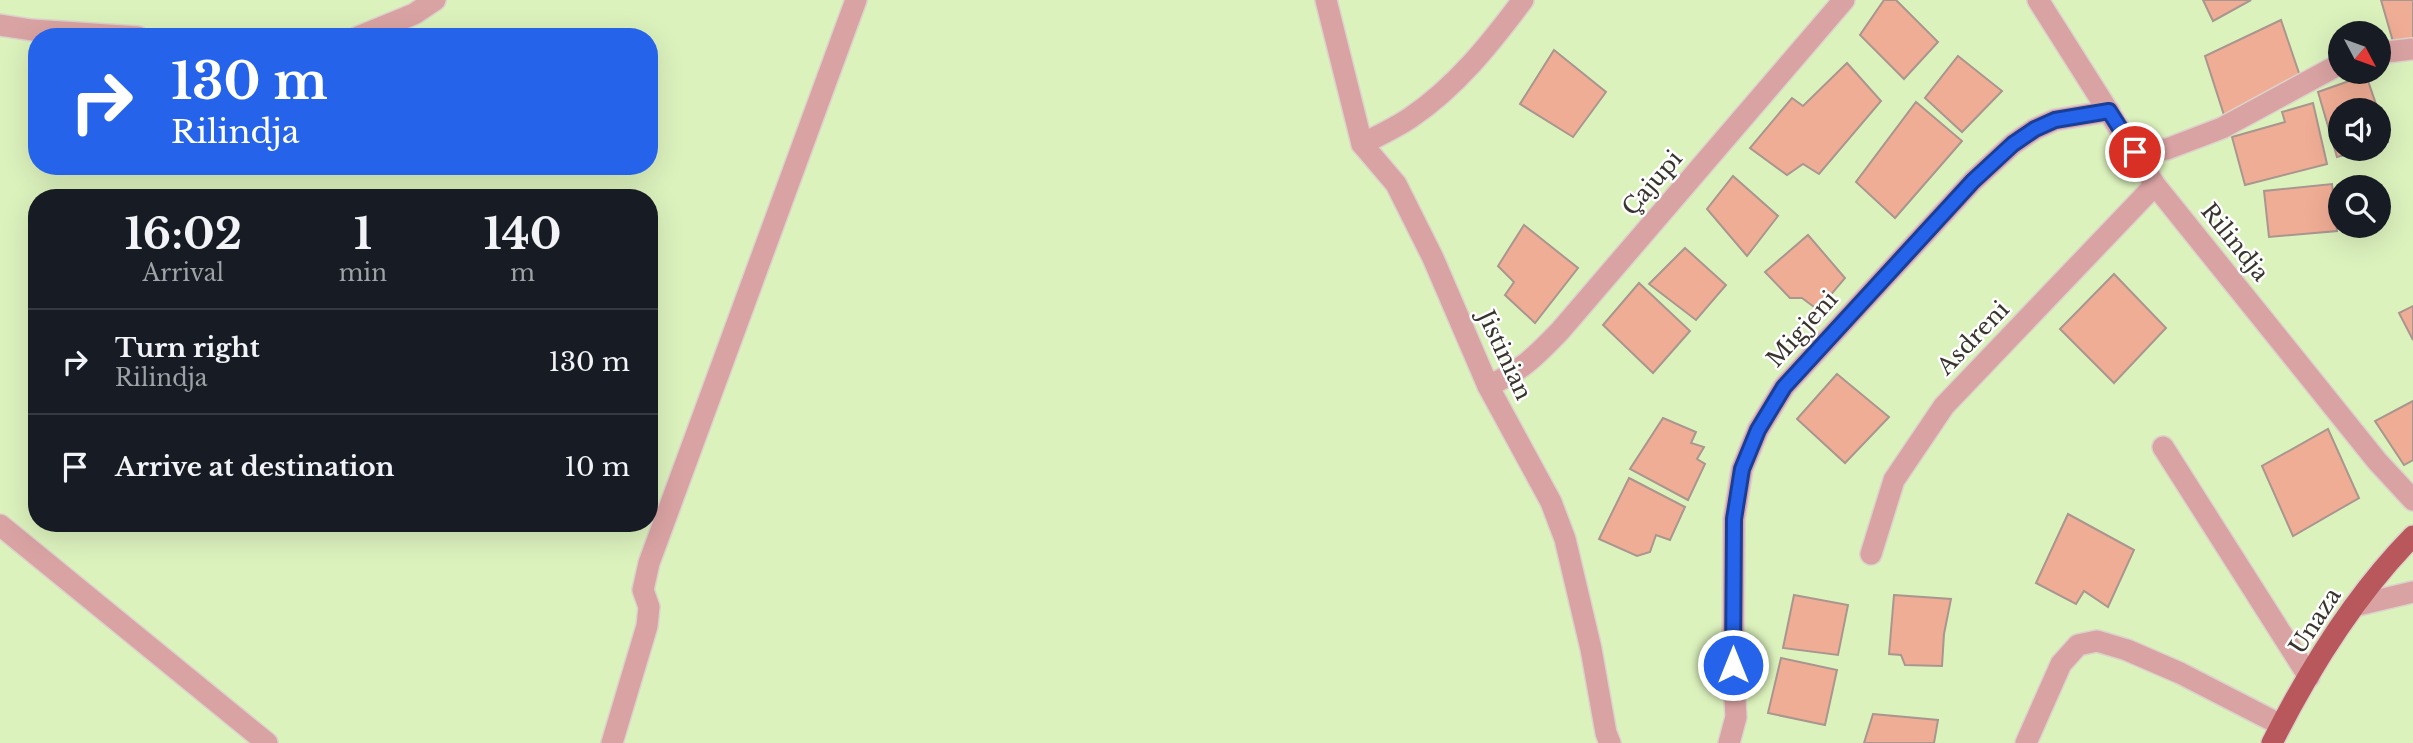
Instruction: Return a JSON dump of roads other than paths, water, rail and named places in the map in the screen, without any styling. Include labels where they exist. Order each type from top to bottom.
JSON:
[{"type":"main road","name":"Unaza","points":[[2276,734],[2354,606],[2390,560],[2413,536]]},
{"type":"street","points":[[380,28],[414,14],[435,0]]},
{"type":"street","points":[[612,743],[647,626],[649,607],[643,590],[649,563],[856,0]]},
{"type":"street","name":"Jistinian","points":[[1325,0],[1362,144],[1396,184],[1433,258],[1488,386],[1551,502],[1565,539],[1610,743]]},
{"type":"street","points":[[1362,144],[1409,119],[1439,96],[1471,67],[1523,0]]},
{"type":"street","name":"Çajupi","points":[[1488,386],[1513,375],[1534,359],[1560,331],[1844,0]]},
{"type":"street","name":"Rilindja","points":[[2038,0],[2155,185],[2377,461],[2413,500]]},
{"type":"street","points":[[0,25],[28,29]]},
{"type":"street","points":[[2391,52],[2413,49]]},
{"type":"street","points":[[2135,152],[2167,149],[2222,128],[2328,71]]},
{"type":"street","name":"Migjeni","points":[[1729,743],[1736,717],[1733,665],[1734,519],[1742,469],[1765,419],[1784,387],[1973,181],[2013,144],[2035,129],[2055,120],[2109,111]]},
{"type":"street","name":"Asdreni","points":[[1871,554],[1894,480],[1944,406],[2155,185]]},
{"type":"street","points":[[2163,447],[2309,677]]},
{"type":"street","points":[[0,525],[267,743]]},
{"type":"street","points":[[2354,606],[2413,592]]},
{"type":"street","points":[[2026,743],[2061,664],[2078,645],[2097,641],[2127,650],[2180,673],[2276,734]]}]
